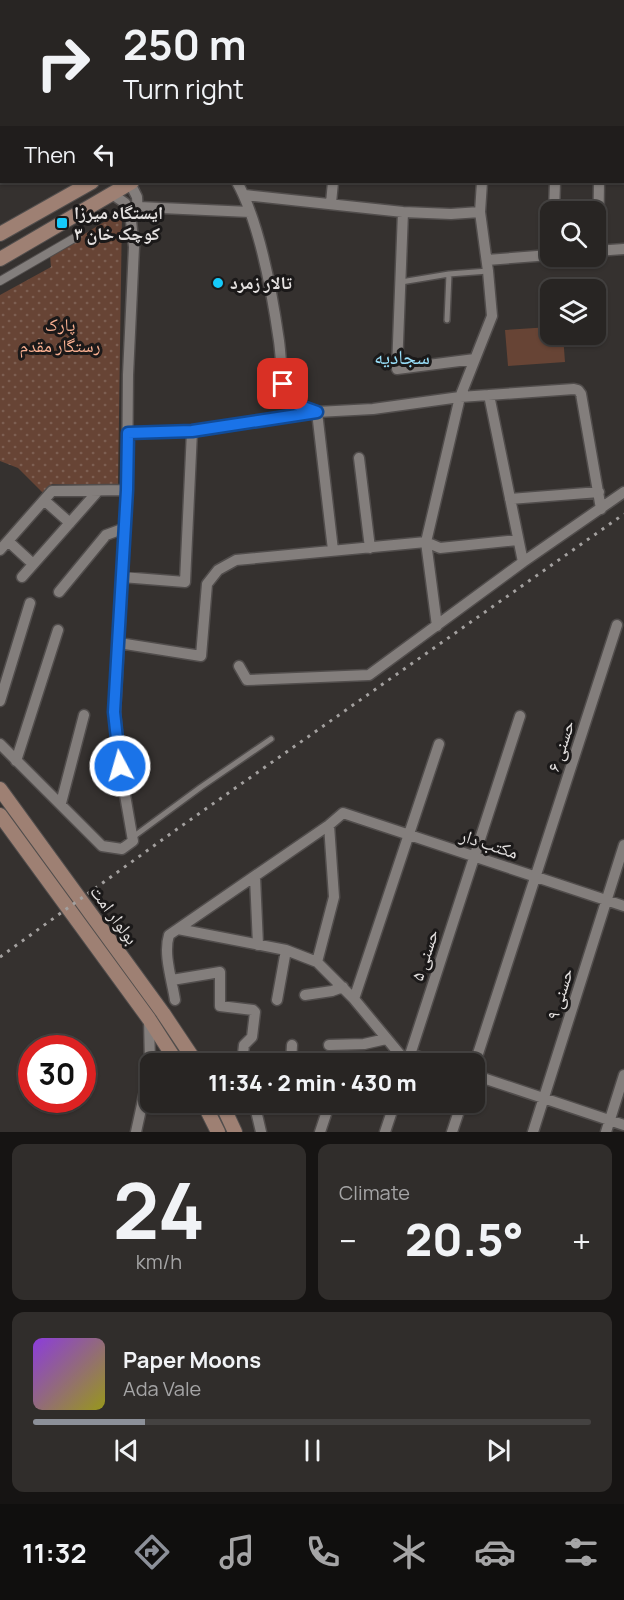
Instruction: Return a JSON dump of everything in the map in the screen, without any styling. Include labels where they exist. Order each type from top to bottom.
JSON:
[{"type":"main road","points":[[0,234],[90,183]]},
{"type":"main road","points":[[0,260],[129,183]]},
{"type":"main road","name":"بولوار امت","points":[[0,789],[190,1053]]},
{"type":"main road","name":"بولوار امت","points":[[0,815],[171,1053]]},
{"type":"main road","points":[[208,1113],[218,1132]]},
{"type":"main road","points":[[226,1113],[235,1132]]},
{"type":"street","points":[[0,744],[102,846],[122,849],[133,841],[120,766],[114,712],[127,490],[128,375],[139,207],[131,183]]},
{"type":"street","points":[[238,183],[250,212],[268,279],[279,342],[283,384],[292,403],[317,412]]},
{"type":"street","points":[[244,183],[244,195]]},
{"type":"street","points":[[331,203],[333,183]]},
{"type":"street","points":[[437,626],[426,542],[460,397],[492,316],[480,212],[482,183]]},
{"type":"street","points":[[554,201],[555,183]]},
{"type":"street","points":[[598,201],[599,183]]},
{"type":"street","points":[[112,194],[124,203],[130,212],[135,247]]},
{"type":"street","points":[[244,195],[403,212],[451,214],[480,212]]},
{"type":"street","points":[[139,207],[250,212]]},
{"type":"street","points":[[403,212],[397,369],[475,359]]},
{"type":"street","points":[[0,281],[76,237]]},
{"type":"street","points":[[606,250],[624,249]]},
{"type":"street","points":[[488,266],[540,257]]},
{"type":"street","points":[[128,433],[192,431],[317,412],[373,409],[460,397],[578,390],[581,394],[601,509]]},
{"type":"street","points":[[489,395],[523,562]]},
{"type":"street","points":[[317,412],[333,550]]},
{"type":"street","points":[[123,577],[185,582],[192,431]]},
{"type":"street","points":[[359,458],[370,548]]},
{"type":"street","points":[[0,550],[52,490],[127,490]]},
{"type":"street","points":[[22,577],[98,491]]},
{"type":"street","points":[[510,499],[599,492]]},
{"type":"street","points":[[239,666],[248,680],[369,675],[523,562],[624,492]]},
{"type":"street","points":[[44,500],[70,523]]},
{"type":"street","points":[[59,592],[106,535],[125,528]]},
{"type":"street","points":[[119,643],[201,657],[207,584],[218,570],[236,560],[426,542],[440,548],[518,540]]},
{"type":"street","points":[[8,541],[33,564]]},
{"type":"street","points":[[0,701],[30,603]]},
{"type":"street","name":"حسنی ۶","points":[[478,1053],[617,626]]},
{"type":"street","points":[[16,761],[58,630]]},
{"type":"street","points":[[61,803],[84,715]]},
{"type":"street","name":"حسنی ۵","points":[[410,1053],[520,716]]},
{"type":"street","points":[[354,999],[439,744]]},
{"type":"street","name":"مکتب دار","points":[[329,825],[343,813],[624,906]]},
{"type":"street","points":[[175,1000],[169,935],[329,825]]},
{"type":"street","points":[[317,962],[334,897],[329,825]]},
{"type":"street","name":"حسنی ۹","points":[[533,1132],[624,845]]},
{"type":"street","points":[[255,877],[258,945]]},
{"type":"street","points":[[178,929],[286,951],[317,962],[354,999],[386,1039],[401,1053]]},
{"type":"street","points":[[277,1000],[286,951]]},
{"type":"street","points":[[172,980],[220,972],[220,1006],[255,1012],[252,1037],[244,1044],[243,1053]]},
{"type":"street","points":[[305,995],[333,991],[342,987]]},
{"type":"street","points":[[148,1019],[149,1053]]},
{"type":"street","points":[[329,1045],[364,1044],[386,1039]]},
{"type":"street","points":[[292,1045],[292,1053]]},
{"type":"street","points":[[606,1132],[624,1075]]},
{"type":"street","points":[[485,1079],[624,1125]]},
{"type":"street","points":[[136,1132],[140,1113]]},
{"type":"street","points":[[136,1132],[145,1113]]},
{"type":"street","points":[[257,1113],[261,1132]]},
{"type":"street","points":[[320,1132],[326,1113]]},
{"type":"street","points":[[385,1132],[391,1113]]},
{"type":"street","points":[[452,1132],[458,1113]]},
{"type":"lane","points":[[400,283],[488,266]]},
{"type":"lane","points":[[447,320],[449,274]]},
{"type":"lane","points":[[133,837],[271,739]]},
{"type":"green space","name":"پارک رستگار مقدم","points":[[122,211],[118,486],[52,484],[43,493],[18,468],[0,461],[0,295],[51,267],[50,255]]},
{"type":"green space","points":[[540,328],[540,345],[564,345],[565,362],[508,366],[505,330]]},
{"type":"railway","points":[[0,957],[624,514]]},
{"type":"place","name":"ایستگاه میرزا کوچک خان ۳","points":[[62,223]]},
{"type":"place","name":"تالار زمرد","points":[[218,283]]},
{"type":"district","name":"سجادیه","points":[[402,357]]},
{"type":"route","points":[[120,766],[114,712],[127,490],[128,433],[192,431],[317,412],[292,403],[283,384]]}]
